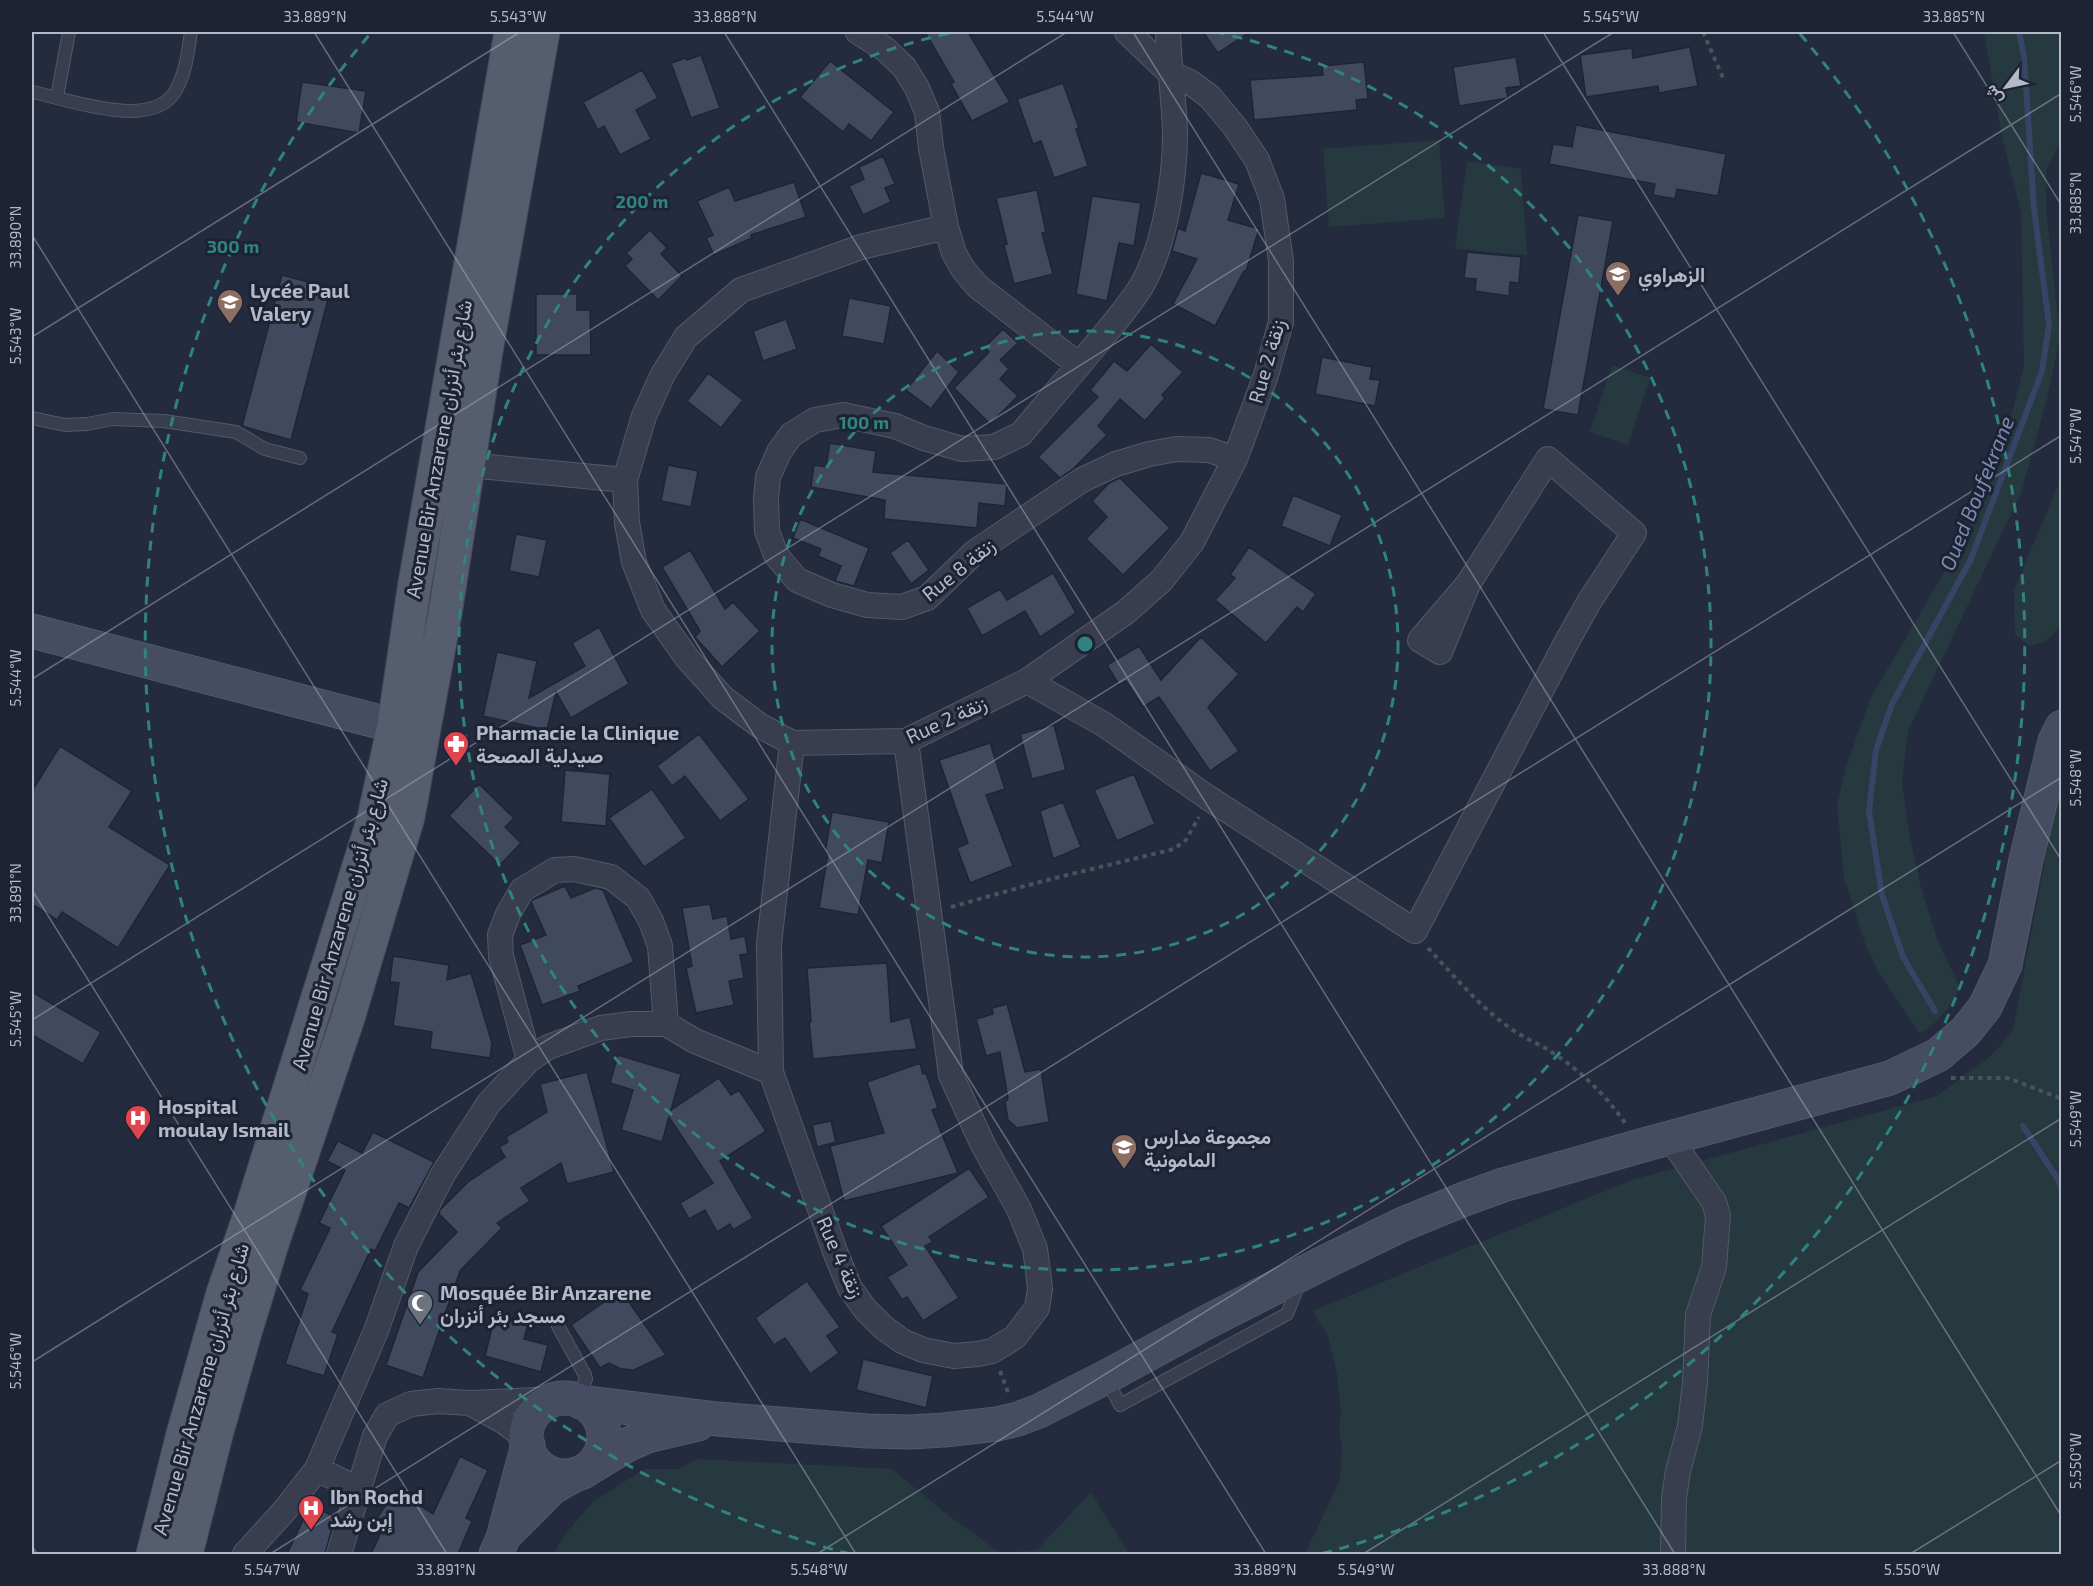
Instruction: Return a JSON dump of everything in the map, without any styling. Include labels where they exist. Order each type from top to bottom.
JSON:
[{"type":"main road","name":"Avenue Bir Anzarene شارع بئر أنزران","points":[[186,1554],[244,1336],[272,1244],[348,1018],[408,817],[408,729],[416,577],[511,32]]},
{"type":"main road","name":"Avenue Bir Anzarene شارع بئر أنزران","points":[[153,1554],[183,1434],[223,1293],[250,1215],[374,818],[408,729],[469,465],[486,351],[543,32]]},
{"type":"main road","points":[[32,631],[408,729]]},
{"type":"main road","points":[[500,1546],[527,1442],[528,1428],[539,1409],[548,1402],[572,1400],[717,1419],[867,1431],[911,1432],[997,1424],[1018,1419],[1039,1411],[1106,1377],[1304,1272],[1404,1224],[1467,1198],[1503,1185],[1890,1078],[1938,1054],[1966,1032],[1985,1007],[2005,965],[2026,860],[2055,741],[2061,728]]},
{"type":"main road","points":[[527,1442],[532,1457],[541,1467],[551,1473],[564,1476],[582,1472],[596,1461],[602,1450],[603,1428],[591,1408],[572,1400]]},
{"type":"main road","points":[[500,1546],[552,1488],[647,1436],[717,1419]]},
{"type":"street","points":[[858,32],[885,49],[904,67],[917,88],[927,112],[931,148],[946,227],[963,269],[977,286],[1079,365]]},
{"type":"street","name":"Rue 2 زنقة","points":[[946,227],[861,247],[741,290],[686,337],[663,374],[644,416],[625,480],[627,523],[633,562],[653,610],[687,658],[723,698],[759,725],[792,743],[906,741],[1027,681],[1126,612],[1162,580],[1192,542],[1235,459],[1266,375],[1281,322],[1281,261],[1272,199],[1257,160],[1235,127],[1210,97],[1190,82],[1170,73],[1127,32]]},
{"type":"street","name":"Rue 8 زنقة","points":[[1168,32],[1175,133],[1169,196],[1160,244],[1142,284],[1122,313],[1021,434],[994,447],[962,449],[924,438],[895,426],[843,415],[815,420],[791,435],[778,452],[768,477],[767,531],[776,555],[797,580],[832,595],[867,605],[902,607],[927,598],[975,552],[1082,480],[1116,464],[1149,454],[1177,449],[1209,450],[1235,459]]},
{"type":"street","points":[[1027,681],[1104,726],[1207,797],[1415,931],[1566,643],[1589,602],[1634,533],[1548,459],[1468,584]]},
{"type":"street","points":[[469,465],[625,480]]},
{"type":"street","name":"Rue 4 زنقة","points":[[792,743],[769,944],[771,1072],[836,1254],[850,1288],[865,1309],[883,1327],[902,1341],[923,1350],[954,1356],[978,1354],[992,1351],[1015,1337],[1037,1308],[1040,1289],[1035,1249],[1019,1209],[983,1145],[951,1075],[906,741]]},
{"type":"street","points":[[529,1060],[501,956],[500,934],[522,890],[555,870],[574,869],[611,877],[638,898],[651,921],[660,946],[666,1024]]},
{"type":"street","points":[[245,1554],[285,1510],[317,1469],[376,1331],[406,1246],[443,1174],[489,1103],[529,1060],[548,1047],[601,1028],[631,1024],[666,1024],[695,1041],[771,1072]]},
{"type":"street","points":[[1655,1142],[1714,1202],[1719,1216],[1714,1268],[1698,1315],[1695,1382],[1690,1426],[1678,1471],[1674,1498],[1673,1554]]},
{"type":"street","points":[[339,1554],[375,1436],[387,1415],[411,1404],[438,1401],[470,1403],[572,1400]]},
{"type":"street","points":[[470,1403],[503,1420],[527,1442]]},
{"type":"street","points":[[317,1469],[360,1490]]},
{"type":"lane","points":[[57,97],[69,32]]},
{"type":"lane","points":[[32,92],[116,112],[135,112],[159,106],[175,92],[185,70],[191,32]]},
{"type":"lane","points":[[32,418],[65,425],[113,419],[164,421],[236,432],[265,449],[300,458]]},
{"type":"lane","points":[[558,1326],[586,1379],[572,1400]]},
{"type":"path","points":[[1703,32],[1723,78]]},
{"type":"path","points":[[930,913],[1043,881],[1174,849],[1186,840],[1197,823],[1207,797]]},
{"type":"path","points":[[1415,931],[1460,983],[1504,1023],[1569,1064],[1655,1142]]},
{"type":"path","points":[[1949,1078],[2008,1078],[2061,1099]]},
{"type":"path","points":[[992,1351],[1018,1419]]},
{"type":"shaded area","points":[[1984,32],[2061,32],[2061,141],[2046,170],[2046,208],[2060,337],[2047,399],[2021,493],[1908,731],[1902,783],[1910,838],[1921,887],[1937,939],[1960,988],[1943,1014],[1920,1034],[1879,973],[1866,946],[1844,878],[1837,804],[1847,764],[1871,697],[1953,558],[1990,483],[2024,366],[2021,211],[2002,137]]},
{"type":"shaded area","points":[[1439,140],[1445,218],[1329,227],[1323,149]]},
{"type":"shaded area","points":[[1467,161],[1521,169],[1527,255],[1455,249]]},
{"type":"shaded area","points":[[1612,365],[1650,378],[1628,445],[1590,432]]},
{"type":"shaded area","points":[[2061,479],[2061,625],[2047,641],[2030,646],[2015,635],[2014,590]]},
{"type":"shaded area","points":[[2061,775],[2061,1554],[1305,1554],[1340,1480],[1342,1446],[1339,1429],[1341,1412],[1337,1374],[1328,1336],[1312,1311],[1632,1180],[1937,1096],[1991,1056],[2013,1030]]},
{"type":"shaded area","points":[[697,1459],[892,1469],[944,1512],[1000,1553],[1037,1550],[1091,1492],[1129,1554],[553,1554],[566,1533],[594,1501],[644,1469],[678,1469]]},
{"type":"building","points":[[925,32],[968,32],[1010,102],[972,121],[951,84],[954,82]]},
{"type":"building","points":[[1203,32],[1250,32],[1218,53]]},
{"type":"building","points":[[1690,47],[1698,86],[1659,93],[1658,86],[1586,97],[1580,55],[1632,48],[1633,58]]},
{"type":"building","points":[[701,55],[720,108],[691,118],[671,63]]},
{"type":"building","points":[[1516,57],[1521,86],[1506,88],[1508,98],[1459,106],[1453,67]]},
{"type":"building","points":[[830,61],[894,112],[871,141],[849,124],[843,132],[800,97]]},
{"type":"building","points":[[1364,62],[1368,99],[1356,100],[1357,110],[1254,120],[1250,80],[1323,75],[1322,66]]},
{"type":"building","points":[[642,70],[658,98],[636,110],[651,139],[620,155],[604,126],[598,130],[583,102]]},
{"type":"building","points":[[302,82],[366,91],[359,133],[296,122]]},
{"type":"building","points":[[1063,83],[1079,128],[1076,129],[1088,166],[1054,178],[1041,141],[1033,144],[1017,99]]},
{"type":"building","points":[[1576,125],[1726,154],[1718,196],[1677,189],[1675,199],[1653,195],[1655,184],[1549,164],[1553,144],[1572,147]]},
{"type":"building","points":[[883,156],[895,184],[885,188],[891,202],[863,215],[849,186],[864,179],[859,167]]},
{"type":"building","points":[[1201,173],[1239,184],[1228,220],[1259,229],[1246,271],[1215,326],[1173,304],[1197,259],[1172,251],[1178,228],[1185,231]]},
{"type":"building","points":[[794,182],[806,217],[751,235],[752,238],[714,255],[706,238],[713,235],[697,201],[729,187],[735,201]]},
{"type":"building","points":[[1037,190],[1046,232],[1042,233],[1053,274],[1014,284],[996,198]]},
{"type":"building","points":[[1092,196],[1141,203],[1134,246],[1119,243],[1107,301],[1076,294]]},
{"type":"building","points":[[1578,215],[1613,221],[1578,415],[1543,409]]},
{"type":"building","points":[[650,230],[667,248],[661,254],[682,276],[658,300],[625,266],[632,259],[626,253]]},
{"type":"building","points":[[1467,252],[1521,257],[1519,283],[1510,282],[1509,296],[1475,291],[1476,279],[1464,278]]},
{"type":"building","points":[[282,275],[331,288],[291,440],[242,426]]},
{"type":"building","points":[[536,294],[577,294],[577,310],[590,310],[591,355],[536,355]]},
{"type":"building","points":[[849,298],[891,306],[884,344],[842,336]]},
{"type":"building","points":[[786,319],[797,349],[763,361],[753,331]]},
{"type":"building","points":[[1003,329],[1018,343],[1000,360],[1009,369],[1000,379],[1018,396],[990,424],[954,388],[989,352],[985,347]]},
{"type":"building","points":[[1151,344],[1183,372],[1162,395],[1165,398],[1145,421],[1120,399],[1098,426],[1107,435],[1073,469],[1060,478],[1038,457],[1098,397],[1090,390],[1114,361],[1127,371]]},
{"type":"building","points":[[937,351],[959,372],[931,409],[906,390]]},
{"type":"building","points":[[1322,357],[1372,367],[1370,379],[1380,380],[1375,406],[1315,394]]},
{"type":"building","points":[[708,373],[743,400],[721,428],[687,401]]},
{"type":"building","points":[[830,443],[876,451],[873,472],[1007,484],[1005,506],[979,503],[977,528],[884,519],[885,500],[811,487],[814,465],[826,467]]},
{"type":"building","points":[[668,465],[698,471],[691,507],[661,501]]},
{"type":"building","points":[[1120,478],[1170,528],[1123,575],[1086,539],[1107,517],[1092,501],[1109,483]]},
{"type":"building","points":[[1293,495],[1342,515],[1330,546],[1281,526]]},
{"type":"building","points":[[800,519],[869,548],[854,586],[835,581],[841,566],[818,556],[821,549],[793,538]]},
{"type":"building","points":[[516,534],[547,540],[539,577],[509,571]]},
{"type":"building","points":[[908,540],[929,570],[911,584],[890,553]]},
{"type":"building","points":[[1249,547],[1316,594],[1303,612],[1297,607],[1266,643],[1215,600],[1235,578],[1230,575]]},
{"type":"building","points":[[690,550],[725,609],[733,602],[760,631],[722,667],[695,637],[700,631],[662,567]]},
{"type":"building","points":[[1053,573],[1076,613],[1040,637],[1025,611],[982,636],[967,608],[1000,589],[1007,600]]},
{"type":"building","points":[[599,627],[629,684],[571,718],[556,692],[547,730],[483,716],[497,652],[537,661],[529,698],[585,666],[572,643]]},
{"type":"building","points":[[1201,637],[1239,674],[1208,707],[1239,751],[1210,771],[1159,697],[1143,707],[1126,681],[1119,685],[1107,665],[1139,646],[1161,680]]},
{"type":"building","points":[[1054,725],[1066,770],[1032,779],[1020,734]]},
{"type":"building","points":[[699,734],[749,799],[720,821],[685,776],[672,786],[657,766]]},
{"type":"building","points":[[990,743],[1005,789],[986,795],[1013,866],[970,883],[957,848],[968,843],[939,760]]},
{"type":"building","points":[[60,746],[132,791],[109,827],[170,865],[118,948],[62,912],[57,920],[32,904],[32,791]]},
{"type":"building","points":[[565,770],[610,774],[606,826],[561,822]]},
{"type":"building","points":[[1134,774],[1155,824],[1117,841],[1094,790]]},
{"type":"building","points":[[479,784],[514,818],[505,827],[521,843],[500,865],[449,816]]},
{"type":"building","points":[[652,789],[686,838],[644,867],[609,818]]},
{"type":"building","points":[[1063,802],[1081,847],[1053,859],[1040,811]]},
{"type":"building","points":[[832,812],[889,822],[882,863],[868,860],[858,915],[819,908]]},
{"type":"building","points":[[565,886],[571,898],[595,888],[603,890],[634,962],[578,986],[580,991],[542,1005],[520,945],[546,935],[532,900]]},
{"type":"building","points":[[710,904],[713,919],[727,916],[731,939],[745,936],[748,954],[740,955],[744,978],[729,981],[734,1005],[696,1013],[686,968],[692,966],[682,908]]},
{"type":"building","points":[[393,956],[449,965],[447,980],[471,973],[492,1043],[490,1058],[430,1049],[432,1032],[393,1026],[399,983],[390,982]]},
{"type":"building","points":[[887,963],[891,1022],[910,1017],[917,1049],[813,1059],[807,968]]},
{"type":"building","points":[[32,992],[101,1032],[83,1064],[32,1035]]},
{"type":"building","points":[[1007,1004],[1025,1072],[1041,1069],[1049,1122],[1017,1128],[1008,1120],[1005,1102],[1008,1099],[1000,1052],[986,1056],[976,1019],[993,1014],[992,1008]]},
{"type":"building","points":[[618,1055],[681,1074],[671,1110],[719,1078],[731,1095],[739,1090],[766,1131],[720,1161],[753,1218],[733,1230],[730,1224],[717,1232],[705,1210],[689,1219],[680,1203],[713,1183],[669,1117],[662,1142],[621,1130],[633,1090],[610,1083]]},
{"type":"building","points":[[920,1063],[923,1074],[926,1073],[938,1108],[932,1110],[958,1173],[844,1201],[830,1146],[884,1133],[867,1082]]},
{"type":"building","points":[[587,1072],[614,1172],[567,1184],[561,1163],[521,1188],[530,1201],[497,1223],[502,1228],[460,1271],[423,1378],[386,1365],[418,1272],[457,1232],[439,1214],[440,1210],[468,1182],[505,1157],[499,1147],[508,1142],[506,1137],[547,1112],[540,1084]]},
{"type":"building","points":[[831,1121],[836,1142],[817,1147],[812,1125]]},
{"type":"building","points":[[373,1132],[434,1162],[409,1208],[399,1203],[375,1251],[371,1249],[332,1332],[338,1334],[324,1376],[285,1364],[308,1294],[300,1290],[330,1228],[319,1223],[345,1170],[327,1161],[338,1141],[362,1153]]},
{"type":"building","points":[[969,1168],[989,1197],[929,1237],[933,1242],[925,1246],[959,1298],[923,1321],[907,1297],[902,1300],[887,1277],[907,1265],[881,1226]]},
{"type":"building","points":[[807,1281],[840,1327],[827,1336],[839,1353],[810,1374],[785,1338],[774,1345],[755,1318]]},
{"type":"building","points":[[610,1298],[629,1302],[666,1355],[634,1370],[621,1369],[609,1363],[600,1368],[571,1325]]},
{"type":"building","points":[[495,1315],[528,1324],[524,1339],[548,1345],[541,1372],[485,1356]]},
{"type":"building","points":[[863,1359],[933,1376],[926,1408],[856,1390]]},
{"type":"building","points":[[460,1456],[488,1470],[466,1518],[472,1521],[458,1554],[371,1554],[382,1530],[373,1524],[396,1490],[433,1514]]},
{"type":"building","name":"Ibn Rochd إبن رشد","points":[[310,1505],[335,1517],[325,1554],[287,1554]]},
{"type":"waterway","name":"Oued Boufekrane","points":[[1935,1011],[1903,957],[1882,895],[1869,811],[1876,750],[1892,704],[1971,559],[2042,371],[2049,325],[2034,209],[2024,56],[2019,32]]},
{"type":"waterway","points":[[2023,1126],[2059,1181],[2062,1192]]},
{"type":"place","name":"الزهراوي","points":[[1618,297]]},
{"type":"place","name":"Lycée Paul Valery","points":[[230,325]]},
{"type":"place","name":"Pharmacie la Clinique صيدلية المصحة","points":[[456,767]]},
{"type":"place","name":"Hospital moulay Ismail","points":[[138,1141]]},
{"type":"place","name":"مجموعة مدارس المامونية","points":[[1124,1170]]},
{"type":"place","name":"Mosquée Bir Anzarene مسجد بئر أنزران","points":[[420,1326]]},
{"type":"place","name":"Ibn Rochd إبن رشد","points":[[311,1531]]}]
